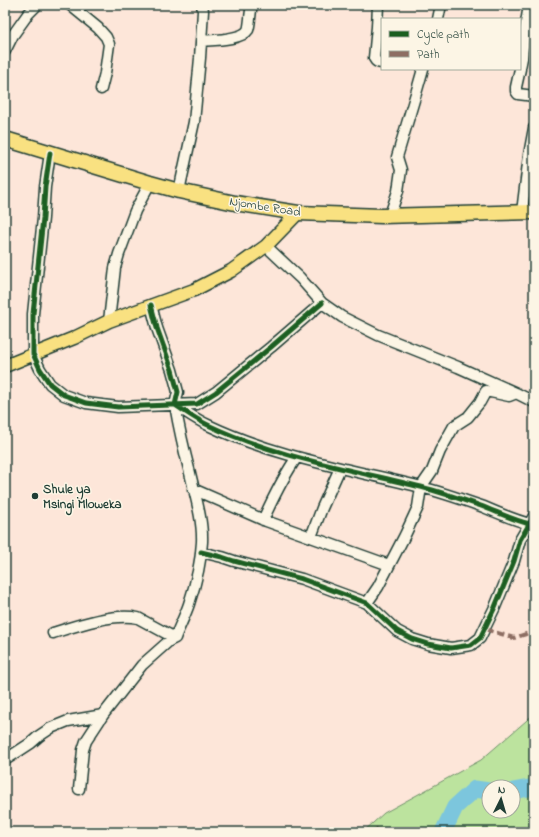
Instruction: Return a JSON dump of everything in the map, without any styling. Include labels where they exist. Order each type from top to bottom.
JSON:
[{"type":"highway","name":"Njombe Road","points":[[5,139],[179,191],[298,213],[390,215],[528,212]]},
{"type":"main road","points":[[5,366],[74,338],[109,321],[194,290],[231,271],[266,246],[298,213]]},
{"type":"street","points":[[5,51],[13,35],[28,14],[37,5]]},
{"type":"street","points":[[70,5],[98,28],[106,37],[109,44],[101,89]]},
{"type":"street","points":[[179,191],[194,122],[200,58],[203,11],[202,5]]},
{"type":"street","points":[[201,41],[239,37],[244,34],[248,30],[252,5]]},
{"type":"street","points":[[378,5],[374,58],[381,63]]},
{"type":"street","points":[[438,18],[441,5]]},
{"type":"street","points":[[521,63],[528,5]]},
{"type":"street","points":[[390,215],[398,191],[401,170],[397,157],[423,70]]},
{"type":"street","points":[[520,70],[516,91],[518,94],[534,96]]},
{"type":"street","points":[[528,212],[529,155],[534,128]]},
{"type":"street","points":[[50,153],[45,187],[33,314],[33,354],[40,369],[50,384],[64,395],[86,403],[118,407],[197,404],[216,392],[322,303]]},
{"type":"street","points":[[109,321],[115,268],[119,254],[135,211],[150,183]]},
{"type":"street","points":[[266,246],[300,278],[322,303],[342,317],[378,335],[458,368],[534,402]]},
{"type":"street","points":[[79,789],[83,750],[86,741],[103,715],[142,665],[169,641],[175,638],[195,586],[201,552],[201,525],[182,444],[175,405],[178,392],[151,305]]},
{"type":"street","points":[[367,603],[378,587],[405,535],[418,507],[422,487],[432,471],[440,451],[454,426],[468,417],[480,402],[486,391],[509,396],[516,393]]},
{"type":"street","points":[[175,405],[207,425],[254,444],[297,457],[422,487],[460,499],[516,520],[532,520]]},
{"type":"street","points":[[263,520],[280,483],[297,457]]},
{"type":"street","points":[[311,537],[340,468]]},
{"type":"street","points":[[193,489],[263,520],[389,565]]},
{"type":"street","points":[[201,552],[302,579],[367,603],[397,631],[412,639],[428,644],[451,648],[471,645],[480,638],[514,561],[520,540],[532,520]]},
{"type":"street","points":[[53,633],[116,617],[131,617],[138,618],[175,638]]},
{"type":"street","points":[[5,760],[51,728],[68,721],[103,715]]},
{"type":"green space","points":[[534,714],[534,832],[363,832],[384,813],[481,760]]},
{"type":"waterway","points":[[521,789],[534,787]]},
{"type":"waterway","points":[[443,832],[455,807],[475,789],[481,790]]},
{"type":"marked path","points":[[485,629],[514,638],[534,630]]},
{"type":"marked path","points":[[375,832],[378,828]]},
{"type":"cycle path","points":[[50,153],[45,187],[33,314],[33,354],[40,369],[50,384],[64,395],[86,403],[118,407],[197,404],[216,392],[322,303]]},
{"type":"cycle path","points":[[151,305],[178,392],[175,405],[200,421],[259,446],[313,461],[436,491],[530,524]]},
{"type":"cycle path","points":[[201,552],[302,579],[367,603],[397,631],[412,639],[428,644],[451,648],[471,645],[480,638],[514,561],[520,540],[534,516]]},
{"type":"place","name":"Shule ya Msingi Mloweka","points":[[35,496]]}]
